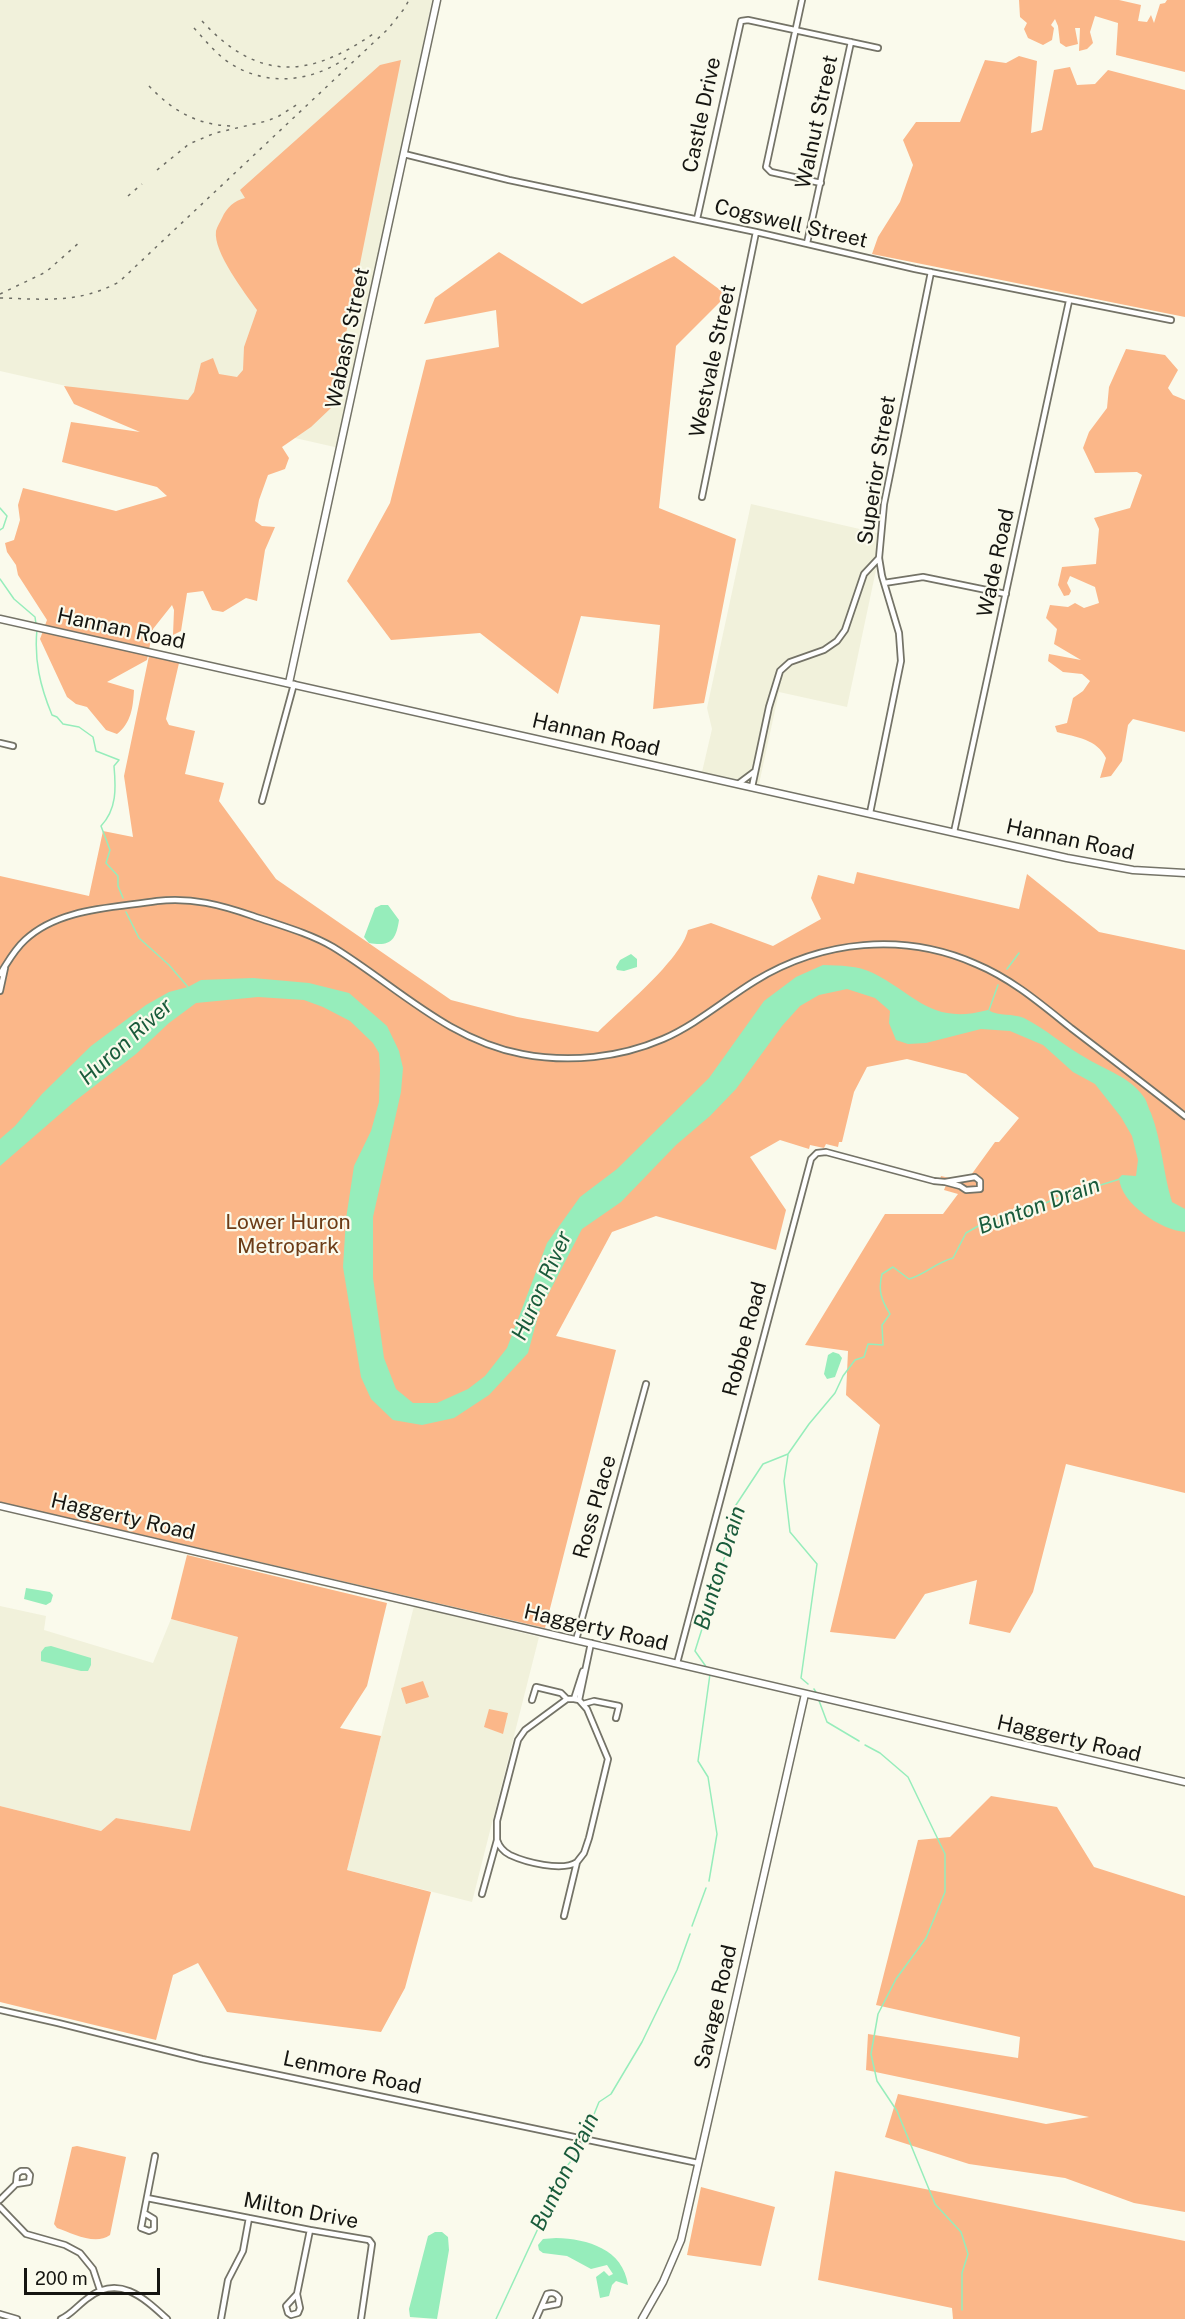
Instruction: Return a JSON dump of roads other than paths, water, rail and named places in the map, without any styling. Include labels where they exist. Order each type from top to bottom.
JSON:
[{"type":"street","name":"Wabash Street","points":[[262,801],[291,683],[437,0]]},
{"type":"street","points":[[802,0],[766,167],[771,172],[821,183]]},
{"type":"street","name":"Castle Drive","points":[[697,219],[739,26],[743,20],[796,30]]},
{"type":"street","points":[[796,30],[878,48]]},
{"type":"street","name":"Walnut Street","points":[[807,243],[851,42]]},
{"type":"street","name":"Cogswell Street","points":[[404,154],[520,182],[807,243],[931,272],[1171,320]]},
{"type":"street","name":"Westvale Street","points":[[702,496],[756,232]]},
{"type":"street","name":"Superior Street","points":[[870,813],[901,661],[899,633],[879,558],[885,496],[931,272]]},
{"type":"street","name":"Wade Road","points":[[954,832],[1069,301]]},
{"type":"street","points":[[752,787],[772,695],[780,671],[785,665],[798,658],[810,656],[831,646],[842,636],[864,574],[879,558]]},
{"type":"street","points":[[884,583],[923,577],[1006,594]]},
{"type":"street","name":"Hannan Road","points":[[0,619],[1105,865],[1149,872],[1185,873]]},
{"type":"street","points":[[0,743],[13,746]]},
{"type":"street","points":[[738,784],[754,772]]},
{"type":"street","points":[[0,974],[26,940],[42,927],[62,918],[165,900],[200,901],[225,907],[324,942],[444,1024],[481,1042],[527,1055],[574,1058],[622,1052],[664,1038],[691,1024],[767,974],[799,959],[846,947],[869,944],[907,945],[960,957],[1003,977],[1185,1116]]},
{"type":"street","points":[[0,981],[6,966]]},
{"type":"street","points":[[0,991],[6,966]]},
{"type":"street","name":"Robbe Road","points":[[677,1663],[810,1159],[817,1153],[826,1152],[974,1191],[980,1189],[980,1181],[975,1177],[945,1182]]},
{"type":"street","name":"Ross Place","points":[[576,1640],[646,1384]]},
{"type":"street","name":"Haggerty Road","points":[[0,1506],[1185,1782]]},
{"type":"street","points":[[496,1840],[510,1855],[560,1867],[572,1865],[584,1853],[608,1759],[579,1701],[591,1643]]},
{"type":"street","points":[[532,1700],[536,1687],[561,1693],[567,1699],[594,1701],[619,1707],[616,1718]]},
{"type":"street","name":"Savage Road","points":[[642,2319],[670,2267],[681,2240],[804,1694]]},
{"type":"street","points":[[482,1894],[496,1840],[497,1821],[518,1740],[525,1730],[567,1699]]},
{"type":"street","points":[[564,1916],[577,1862]]},
{"type":"street","name":"Lenmore Road","points":[[0,2010],[202,2059],[699,2163]]},
{"type":"street","points":[[144,2213],[155,2156]]},
{"type":"street","points":[[0,2200],[16,2184]]},
{"type":"street","name":"Milton Drive","points":[[147,2198],[369,2240],[372,2244],[361,2319]]},
{"type":"street","points":[[0,2207],[26,2234],[65,2245],[80,2253],[93,2269],[100,2290]]},
{"type":"street","points":[[221,2319],[228,2280],[243,2251],[249,2218]]},
{"type":"street","points":[[297,2294],[310,2230]]},
{"type":"street","points":[[61,2319],[100,2290],[119,2289],[137,2293],[167,2319]]},
{"type":"street","points":[[536,2319],[542,2307]]},
{"type":"street","points":[[0,2314],[17,2319]]},
{"type":"water","points":[[388,905],[399,920],[396,933],[387,943],[369,943],[364,937],[375,908]]},
{"type":"water","points":[[631,954],[637,959],[637,967],[624,971],[617,970],[616,967],[620,960]]},
{"type":"water","name":"Huron River","points":[[823,965],[849,966],[867,970],[938,1011],[969,1014],[988,1010],[997,1014],[1024,1018],[1138,1089],[1151,1113],[1158,1135],[1172,1202],[1185,1209],[1185,1232],[1154,1221],[1134,1206],[1127,1197],[1121,1188],[1119,1178],[1122,1175],[1136,1176],[1138,1160],[1132,1136],[1121,1117],[1095,1084],[1073,1072],[1043,1045],[1010,1031],[981,1029],[926,1043],[908,1044],[896,1040],[889,1023],[890,1011],[875,998],[847,989],[819,995],[800,1006],[782,1026],[736,1089],[710,1116],[676,1145],[621,1202],[582,1229],[539,1312],[528,1353],[489,1395],[454,1418],[422,1425],[393,1420],[371,1399],[361,1377],[343,1267],[346,1219],[354,1166],[371,1131],[379,1102],[380,1069],[379,1053],[373,1043],[350,1021],[304,1000],[258,997],[196,1003],[169,1023],[136,1054],[75,1101],[0,1166],[0,1139],[15,1126],[42,1094],[91,1046],[146,1005],[169,992],[188,987],[201,980],[253,978],[309,983],[349,993],[387,1026],[399,1051],[403,1068],[401,1092],[373,1217],[373,1278],[384,1358],[396,1389],[413,1403],[437,1403],[468,1389],[485,1376],[507,1348],[547,1243],[580,1197],[617,1169],[709,1078],[764,1001],[796,977]]},
{"type":"water","points":[[833,1352],[842,1358],[835,1377],[827,1379],[824,1374],[828,1355]]},
{"type":"water","points":[[26,1588],[50,1592],[53,1595],[51,1602],[46,1605],[24,1599]]},
{"type":"water","points":[[51,1646],[91,1658],[88,1671],[41,1661],[41,1652],[45,1647]]},
{"type":"water","points":[[435,2232],[442,2232],[448,2237],[449,2250],[437,2319],[410,2317],[409,2309],[428,2236]]},
{"type":"water","points":[[543,2239],[580,2241],[602,2248],[619,2263],[628,2285],[616,2281],[612,2285],[609,2296],[600,2298],[596,2277],[604,2271],[609,2276],[613,2274],[607,2265],[591,2269],[567,2256],[543,2253],[539,2250],[538,2245]]},
{"type":"waterway","points":[[0,508],[7,516],[0,530]]},
{"type":"waterway","points":[[0,579],[14,599],[35,617],[36,624]]},
{"type":"waterway","points":[[37,629],[36,651],[39,673],[52,715],[63,724],[79,727],[93,737],[96,751],[119,760],[114,766],[113,805],[101,826],[110,850],[106,863],[118,876],[118,886],[123,898]]},
{"type":"waterway","points":[[126,912],[139,938],[169,965],[188,987]]},
{"type":"waterway","points":[[1007,969],[1019,953]]},
{"type":"waterway","points":[[989,1010],[998,985]]},
{"type":"waterway","name":"Bunton Drain","points":[[707,1668],[695,1651],[725,1556],[734,1508],[763,1464],[788,1454],[835,1393],[843,1376],[855,1360],[864,1357],[868,1344],[883,1345],[882,1325],[890,1314],[881,1295],[882,1274],[893,1267],[909,1279],[915,1277],[953,1258],[966,1233],[980,1225],[1120,1179]]},
{"type":"waterway","points":[[788,1455],[784,1481],[790,1532],[817,1564],[801,1678],[808,1684]]},
{"type":"waterway","name":"Bunton Drain","points":[[709,1881],[717,1834],[708,1777],[698,1761],[710,1674]]},
{"type":"waterway","points":[[814,1689],[817,1694]]},
{"type":"waterway","points":[[818,1698],[827,1722],[859,1741]]},
{"type":"waterway","points":[[865,1745],[880,1753],[908,1777],[945,1854],[945,1892],[926,1938],[896,1979],[878,2014],[871,2054],[877,2081],[897,2111],[935,2204],[961,2232],[968,2254],[962,2273],[962,2310]]},
{"type":"waterway","name":"Bunton Drain","points":[[692,1926],[706,1888]]},
{"type":"waterway","name":"Bunton Drain","points":[[496,2319],[567,2166],[579,2151],[599,2102],[611,2094],[642,2042],[677,1970],[690,1934]]},
{"type":"railway","points":[[0,298],[61,299],[89,294],[119,282],[388,29],[409,0]]},
{"type":"railway","points":[[202,21],[222,41],[243,55],[263,63],[284,67],[305,65],[327,59],[373,34]]},
{"type":"railway","points":[[194,28],[224,59],[238,68],[269,78],[285,79],[317,73],[346,58]]},
{"type":"railway","points":[[149,86],[186,115],[207,123],[231,126]]},
{"type":"railway","points":[[157,170],[189,144],[215,133],[267,121],[301,102]]},
{"type":"railway","points":[[128,196],[142,184]]},
{"type":"railway","points":[[0,294],[46,272],[81,241]]},
{"type":"park label","name":"Lower Huron Metropark","points":[[288,1235]]}]
